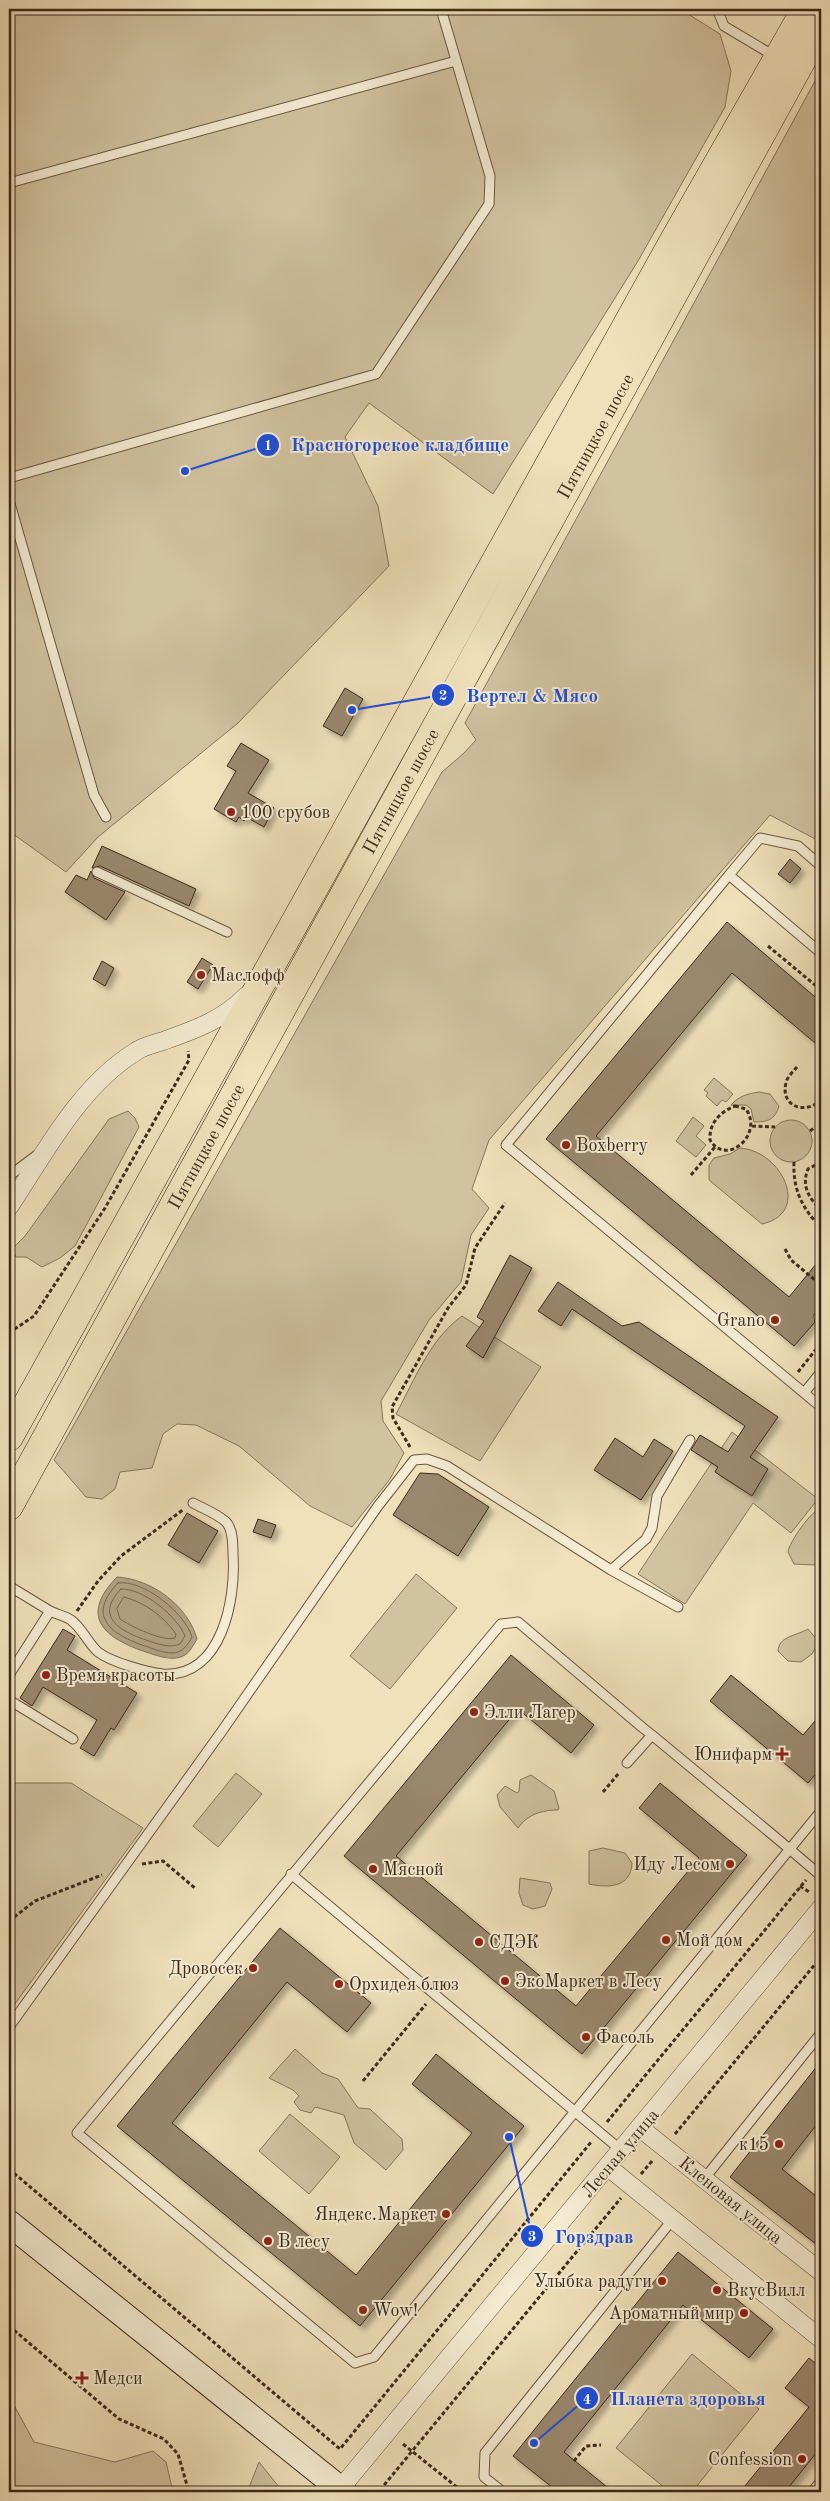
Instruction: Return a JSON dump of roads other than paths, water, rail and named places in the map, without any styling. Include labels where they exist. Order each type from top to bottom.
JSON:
[{"type":"main road","name":"Пятницкое шоссе","points":[[9,1437],[288,938],[673,242],[806,9]]},
{"type":"main road","name":"Пятницкое шоссе","points":[[9,1506],[821,25]]},
{"type":"street","points":[[9,1206],[84,1096],[114,1066],[137,1050],[216,1020],[234,1009],[248,994],[288,938]]},
{"type":"street","name":"Лесная улица","points":[[342,2491],[821,1908]]},
{"type":"street","name":"Кленовая улица","points":[[640,2128],[821,2272]]},
{"type":"street","points":[[608,2167],[821,2339]]},
{"type":"street","points":[[9,2223],[342,2491]]},
{"type":"lane","points":[[9,478],[376,374],[489,204],[490,176],[441,9]]},
{"type":"lane","points":[[717,9],[724,26],[778,58]]},
{"type":"lane","points":[[9,183],[456,60]]},
{"type":"lane","points":[[9,500],[94,795],[106,817]]},
{"type":"lane","points":[[821,866],[798,846],[760,838],[506,1145],[821,1407]]},
{"type":"lane","points":[[97,872],[227,932]]},
{"type":"lane","points":[[730,875],[821,953]]},
{"type":"lane","points":[[9,1176],[49,1146]]},
{"type":"lane","points":[[804,1393],[821,1372]]},
{"type":"lane","points":[[611,1570],[646,1539],[652,1528],[657,1496],[690,1440]]},
{"type":"lane","points":[[9,2027],[222,1731],[378,1506],[414,1460],[427,1459],[447,1466],[611,1570],[678,1607]]},
{"type":"lane","points":[[9,1586],[50,1611],[71,1619],[98,1652],[132,1667],[163,1674],[182,1673],[195,1667],[210,1652],[224,1631],[231,1605],[235,1574],[232,1537],[226,1522],[193,1503]]},
{"type":"lane","points":[[9,1675],[50,1611]]},
{"type":"lane","points":[[818,1873],[789,1850],[518,1622],[501,1624],[77,2132],[355,2363],[374,2357],[574,2111],[789,1850],[821,1811]]},
{"type":"lane","points":[[9,1700],[73,1739]]},
{"type":"lane","points":[[628,1763],[652,1734]]},
{"type":"lane","points":[[291,1874],[622,2151]]},
{"type":"lane","points":[[704,2179],[821,2033]]},
{"type":"lane","points":[[503,2492],[484,2477],[485,2453],[672,2219]]},
{"type":"lane","points":[[812,2492],[821,2481]]},
{"type":"water","points":[[117,1577],[143,1583],[167,1596],[177,1605],[186,1616],[197,1639],[187,1654],[174,1658],[157,1655],[126,1644],[105,1630],[98,1612],[100,1601]]},
{"type":"place","name":"Красногорское кладбище","points":[[185,471]]},
{"type":"place","name":"Вертел & Мясо","points":[[352,710]]},
{"type":"place","name":"100 срубов","points":[[231,812]]},
{"type":"place","name":"Маслофф","points":[[201,975]]},
{"type":"place","name":"Boxberry","points":[[566,1145]]},
{"type":"place","name":"Grano","points":[[775,1320]]},
{"type":"place","name":"Время красоты","points":[[46,1675]]},
{"type":"place","name":"Элли Лагер","points":[[474,1712]]},
{"type":"place","name":"Юнифарм","points":[[782,1754]]},
{"type":"place","name":"Иду Лесом","points":[[730,1864]]},
{"type":"place","name":"Мясной","points":[[373,1869]]},
{"type":"place","name":"Мой дом","points":[[666,1940]]},
{"type":"place","name":"СДЭК","points":[[479,1942]]},
{"type":"place","name":"Дровосек","points":[[253,1968]]},
{"type":"place","name":"ЭкоМаркет в Лесу","points":[[505,1981]]},
{"type":"place","name":"Орхидея блюз","points":[[339,1984]]},
{"type":"place","name":"Фасоль","points":[[586,2037]]},
{"type":"place","name":"Горздрав","points":[[509,2137]]},
{"type":"place","name":"к15","points":[[779,2144]]},
{"type":"place","name":"Яндекс.Маркет","points":[[446,2214]]},
{"type":"place","name":"В лесу","points":[[268,2241]]},
{"type":"place","name":"Улыбка радуги","points":[[662,2281]]},
{"type":"place","name":"ВкусВилл","points":[[717,2290]]},
{"type":"place","name":"Wow!","points":[[363,2310]]},
{"type":"place","name":"Ароматный мир","points":[[744,2313]]},
{"type":"place","name":"Медси","points":[[82,2378]]},
{"type":"place","name":"Планета здоровья","points":[[534,2443]]},
{"type":"place","name":"Confession","points":[[802,2459]]}]
